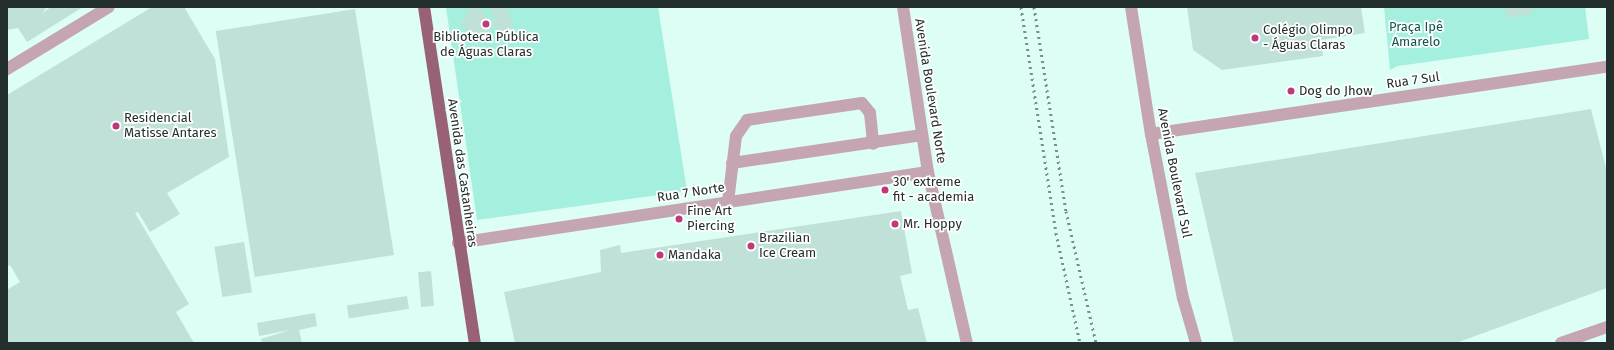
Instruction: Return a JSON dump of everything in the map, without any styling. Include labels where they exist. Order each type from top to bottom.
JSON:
[{"type":"main road","name":"Avenida das Castanheiras","points":[[424,7],[473,342]]},
{"type":"street","points":[[7,69],[109,7]]},
{"type":"street","name":"Avenida Boulevard Norte","points":[[902,7],[928,172],[967,343]]},
{"type":"street","name":"Avenida Boulevard Sul","points":[[1132,7],[1151,134],[1184,298],[1196,343]]},
{"type":"street","name":"Rua 7 Sul","points":[[1151,134],[1607,67]]},
{"type":"street","points":[[728,202],[736,136],[747,120],[854,103],[866,105],[873,144]]},
{"type":"street","points":[[732,162],[873,144],[922,135]]},
{"type":"street","name":"Rua 7 Norte","points":[[458,243],[928,172]]},
{"type":"street","points":[[1561,343],[1607,327]]},
{"type":"green space","points":[[446,7],[658,7],[687,191],[477,220]]},
{"type":"green space","name":"Praça Ipê Amarelo","points":[[1384,7],[1585,7],[1589,39],[1398,66],[1390,70]]},
{"type":"building","points":[[7,7],[47,7],[42,13],[51,7],[83,7],[27,42],[18,28],[7,30]]},
{"type":"building","name":"Residencial Matisse Antares","points":[[152,7],[184,7],[215,59],[229,157],[167,193],[180,214],[150,232],[138,212],[135,213],[189,304],[176,312],[194,343],[7,343],[7,290],[20,282],[10,265],[7,267],[7,95]]},
{"type":"building","name":"Biblioteca Pública de Águas Claras","points":[[470,7],[479,7],[490,22],[495,21],[490,7],[507,7],[513,27],[498,33],[496,26],[491,28],[479,44],[467,34],[465,27],[460,26]]},
{"type":"building","name":"Colégio Olimpo - Águas Claras","points":[[1187,7],[1361,7],[1365,33],[1321,40],[1323,56],[1222,70],[1193,50]]},
{"type":"building","points":[[1505,7],[1531,7],[1532,14],[1507,18]]},
{"type":"building","points":[[355,9],[394,255],[255,277],[216,31]]},
{"type":"building","points":[[1591,109],[1607,172],[1607,288],[1456,343],[1234,343],[1195,173]]},
{"type":"building","points":[[901,211],[912,273],[900,276],[908,310],[918,308],[927,343],[515,343],[504,292],[601,272],[600,250],[620,245],[621,253]]},
{"type":"building","points":[[244,242],[252,292],[222,297],[214,247]]},
{"type":"building","points":[[431,271],[434,306],[421,307],[418,272]]},
{"type":"building","points":[[407,296],[409,309],[349,318],[347,306]]},
{"type":"building","points":[[315,313],[317,326],[299,330],[302,343],[262,343],[261,339],[290,330],[259,336],[257,323]]},
{"type":"railway","points":[[1021,7],[1056,233],[1080,343]]},
{"type":"railway","points":[[1034,7],[1066,211],[1096,343]]},
{"type":"place","name":"Biblioteca Pública de Águas Claras","points":[[486,24]]},
{"type":"place","name":"Colégio Olimpo - Águas Claras","points":[[1255,38]]},
{"type":"place","name":"Dog do Jhow","points":[[1291,91]]},
{"type":"place","name":"Residencial Matisse Antares","points":[[116,126]]},
{"type":"place","name":"30' extreme fit - academia","points":[[885,190]]},
{"type":"place","name":"Fine Art Piercing","points":[[679,219]]},
{"type":"place","name":"Mr. Hoppy","points":[[895,224]]},
{"type":"place","name":"Brazilian Ice Cream","points":[[751,246]]},
{"type":"place","name":"Mandaka","points":[[660,255]]}]
